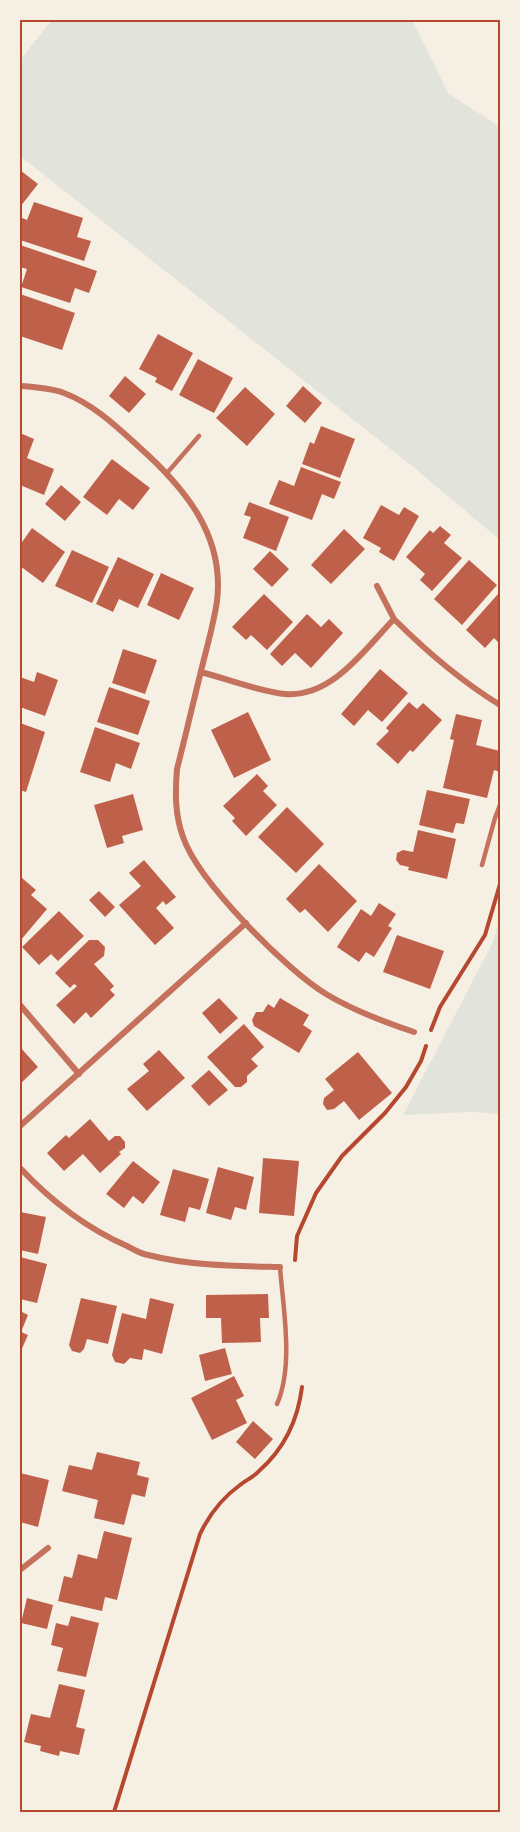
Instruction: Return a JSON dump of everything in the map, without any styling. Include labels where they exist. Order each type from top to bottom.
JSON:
[{"type":"street","points":[[20,386],[65,394],[92,408],[117,427],[167,473],[205,526],[217,568],[217,601],[177,769],[175,805],[178,824],[193,857],[206,877],[282,960],[325,993],[355,1010],[414,1032]]},
{"type":"street","points":[[377,586],[394,619],[428,652],[456,675],[501,705]]},
{"type":"street","points":[[201,672],[286,694],[315,690],[338,678],[394,619]]},
{"type":"street","points":[[20,1126],[246,923]]},
{"type":"street","points":[[20,1005],[79,1074]]},
{"type":"street","points":[[20,1168],[35,1185],[81,1222],[104,1236],[146,1255],[207,1265],[280,1267]]},
{"type":"street","points":[[20,1570],[48,1548]]},
{"type":"lane","points":[[167,473],[199,436]]},
{"type":"lane","points":[[482,865],[501,805]]},
{"type":"lane","points":[[277,1404],[282,1392],[285,1373],[280,1267]]},
{"type":"shaded area","points":[[52,20],[412,20],[448,93],[500,127],[500,540],[417,470],[20,156],[20,60]]},
{"type":"shaded area","points":[[500,917],[500,1114],[473,1112],[403,1115],[493,942]]},
{"type":"building","points":[[20,170],[38,184],[20,207]]},
{"type":"building","points":[[34,202],[83,218],[77,237],[91,241],[84,261],[20,240],[20,217],[27,220]]},
{"type":"building","points":[[20,245],[97,271],[89,293],[75,288],[70,303],[21,287],[27,269],[20,267]]},
{"type":"building","points":[[20,294],[75,313],[62,350],[20,336]]},
{"type":"building","points":[[158,334],[193,353],[172,391],[155,382],[157,378],[139,369]]},
{"type":"building","points":[[198,359],[233,378],[214,413],[179,395]]},
{"type":"building","points":[[125,376],[146,394],[129,413],[109,396]]},
{"type":"building","points":[[303,386],[322,403],[305,423],[286,406]]},
{"type":"building","points":[[245,387],[275,414],[247,446],[216,418]]},
{"type":"building","points":[[321,426],[355,439],[340,478],[302,464],[310,442],[314,444]]},
{"type":"building","points":[[20,433],[34,439],[27,458],[54,469],[44,495],[20,485]]},
{"type":"building","points":[[112,459],[150,488],[133,510],[119,499],[107,515],[83,497]]},
{"type":"building","points":[[301,467],[341,482],[334,499],[322,494],[312,520],[269,504],[279,480],[294,486]]},
{"type":"building","points":[[61,485],[81,502],[65,521],[45,504]]},
{"type":"building","points":[[249,502],[289,517],[276,551],[243,538],[251,517],[244,515]]},
{"type":"building","points":[[381,505],[399,515],[404,507],[419,516],[394,561],[379,552],[381,548],[363,538]]},
{"type":"building","points":[[440,526],[451,535],[444,543],[462,558],[432,591],[420,580],[425,574],[406,557],[430,530],[433,533]]},
{"type":"building","points":[[32,528],[65,552],[43,583],[20,566],[20,545]]},
{"type":"building","points":[[344,529],[365,549],[331,584],[311,565]]},
{"type":"building","points":[[72,550],[109,567],[92,603],[55,586]]},
{"type":"building","points":[[270,551],[289,569],[272,587],[253,569]]},
{"type":"building","points":[[118,557],[154,574],[138,608],[119,599],[113,612],[96,604]]},
{"type":"building","points":[[469,560],[497,585],[462,625],[434,599]]},
{"type":"building","points":[[161,573],[194,588],[179,620],[147,605]]},
{"type":"building","points":[[264,594],[293,622],[267,650],[251,635],[246,640],[232,627]]},
{"type":"building","points":[[498,594],[500,596],[500,644],[494,638],[485,648],[466,630]]},
{"type":"building","points":[[307,614],[321,627],[329,619],[343,633],[311,668],[295,653],[282,666],[270,654]]},
{"type":"building","points":[[123,649],[157,660],[145,694],[112,683]]},
{"type":"building","points":[[380,669],[408,693],[382,722],[368,710],[354,726],[341,714]]},
{"type":"building","points":[[37,672],[58,680],[45,716],[20,707],[20,677],[34,682]]},
{"type":"building","points":[[109,687],[150,701],[138,735],[97,722]]},
{"type":"building","points":[[409,702],[417,709],[423,703],[442,720],[413,752],[410,750],[398,764],[376,744],[389,731],[386,728]]},
{"type":"building","points":[[248,712],[271,760],[234,778],[211,730]]},
{"type":"building","points":[[456,714],[482,720],[476,745],[500,751],[500,772],[494,770],[487,798],[443,788],[454,740],[450,739]]},
{"type":"building","points":[[20,723],[45,732],[26,792],[20,790]]},
{"type":"building","points":[[95,727],[140,743],[131,769],[116,763],[110,782],[80,772]]},
{"type":"building","points":[[257,774],[268,786],[263,791],[277,805],[246,836],[232,821],[235,818],[223,806]]},
{"type":"building","points":[[427,790],[470,799],[464,824],[456,823],[453,833],[419,825]]},
{"type":"building","points":[[133,794],[143,830],[122,836],[124,843],[107,848],[94,805]]},
{"type":"building","points":[[287,807],[324,844],[296,873],[258,837]]},
{"type":"building","points":[[418,830],[456,839],[447,879],[408,870],[409,867],[400,865],[396,860],[397,853],[403,850],[413,852]]},
{"type":"building","points":[[144,860],[176,897],[166,905],[163,901],[156,908],[174,928],[155,945],[119,905],[141,886],[129,873]]},
{"type":"building","points":[[319,864],[357,901],[328,932],[305,909],[300,913],[286,899]]},
{"type":"building","points":[[22,878],[36,890],[31,895],[47,909],[20,941],[20,881]]},
{"type":"building","points":[[99,891],[115,907],[105,917],[89,900]]},
{"type":"building","points":[[379,903],[396,914],[388,926],[392,928],[374,957],[366,952],[359,962],[337,947],[361,909],[371,916]]},
{"type":"building","points":[[59,911],[84,936],[58,961],[51,954],[39,965],[22,947]]},
{"type":"building","points":[[397,935],[444,951],[430,989],[383,972]]},
{"type":"building","points":[[89,940],[98,940],[105,947],[104,956],[94,964],[114,986],[110,990],[115,995],[91,1018],[86,1012],[74,1024],[56,1005],[77,986],[74,984],[70,988],[55,973]]},
{"type":"building","points":[[219,998],[238,1018],[220,1034],[202,1013]]},
{"type":"building","points":[[280,998],[309,1015],[303,1025],[312,1031],[299,1053],[254,1026],[252,1020],[256,1012],[263,1012],[268,1004],[274,1008]]},
{"type":"building","points":[[244,1024],[264,1047],[251,1059],[258,1066],[247,1076],[247,1082],[241,1087],[235,1087],[207,1057]]},
{"type":"building","points":[[20,1047],[38,1067],[20,1084]]},
{"type":"building","points":[[159,1050],[185,1078],[147,1111],[127,1089],[149,1071],[143,1064]]},
{"type":"building","points":[[358,1052],[392,1093],[359,1120],[344,1101],[334,1109],[327,1110],[323,1104],[324,1098],[334,1090],[325,1079]]},
{"type":"building","points":[[209,1070],[228,1090],[209,1106],[191,1086]]},
{"type":"building","points":[[90,1119],[109,1141],[115,1136],[120,1136],[125,1142],[125,1148],[100,1173],[83,1154],[64,1171],[47,1153],[66,1135],[69,1138]]},
{"type":"building","points":[[263,1158],[299,1161],[294,1216],[259,1213]]},
{"type":"building","points":[[133,1161],[160,1182],[143,1204],[133,1196],[124,1208],[106,1194]]},
{"type":"building","points":[[218,1167],[254,1177],[246,1210],[235,1207],[231,1220],[206,1213]]},
{"type":"building","points":[[173,1169],[209,1179],[200,1210],[189,1207],[185,1222],[160,1215]]},
{"type":"building","points":[[20,1212],[46,1217],[38,1254],[20,1250]]},
{"type":"building","points":[[20,1257],[47,1264],[37,1303],[20,1299]]},
{"type":"building","points":[[268,1294],[269,1318],[260,1318],[261,1342],[222,1343],[221,1318],[206,1318],[206,1295]]},
{"type":"building","points":[[81,1298],[117,1306],[108,1344],[87,1339],[80,1353],[72,1351],[69,1345]]},
{"type":"building","points":[[150,1298],[174,1304],[162,1354],[144,1349],[142,1360],[130,1358],[124,1364],[115,1362],[112,1355],[122,1313],[146,1319]]},
{"type":"building","points":[[20,1311],[28,1315],[21,1332],[28,1335],[20,1353]]},
{"type":"building","points":[[225,1348],[232,1374],[205,1381],[199,1355]]},
{"type":"building","points":[[234,1376],[244,1396],[236,1400],[247,1423],[212,1440],[191,1398]]},
{"type":"building","points":[[253,1421],[273,1439],[255,1459],[236,1442]]},
{"type":"building","points":[[97,1452],[140,1462],[137,1475],[149,1478],[145,1497],[132,1494],[124,1525],[94,1518],[98,1500],[62,1491],[69,1465],[92,1470]]},
{"type":"building","points":[[20,1473],[49,1480],[38,1527],[20,1522]]},
{"type":"building","points":[[104,1531],[132,1538],[117,1600],[105,1597],[102,1611],[58,1601],[64,1576],[72,1578],[78,1554],[97,1559]]},
{"type":"building","points":[[27,1598],[53,1605],[47,1629],[21,1623]]},
{"type":"building","points":[[71,1616],[99,1623],[86,1677],[57,1671],[63,1648],[51,1645],[56,1623],[68,1626]]},
{"type":"building","points":[[59,1684],[85,1690],[76,1727],[85,1729],[79,1755],[60,1751],[59,1756],[40,1751],[41,1746],[24,1742],[31,1714],[50,1718]]}]
